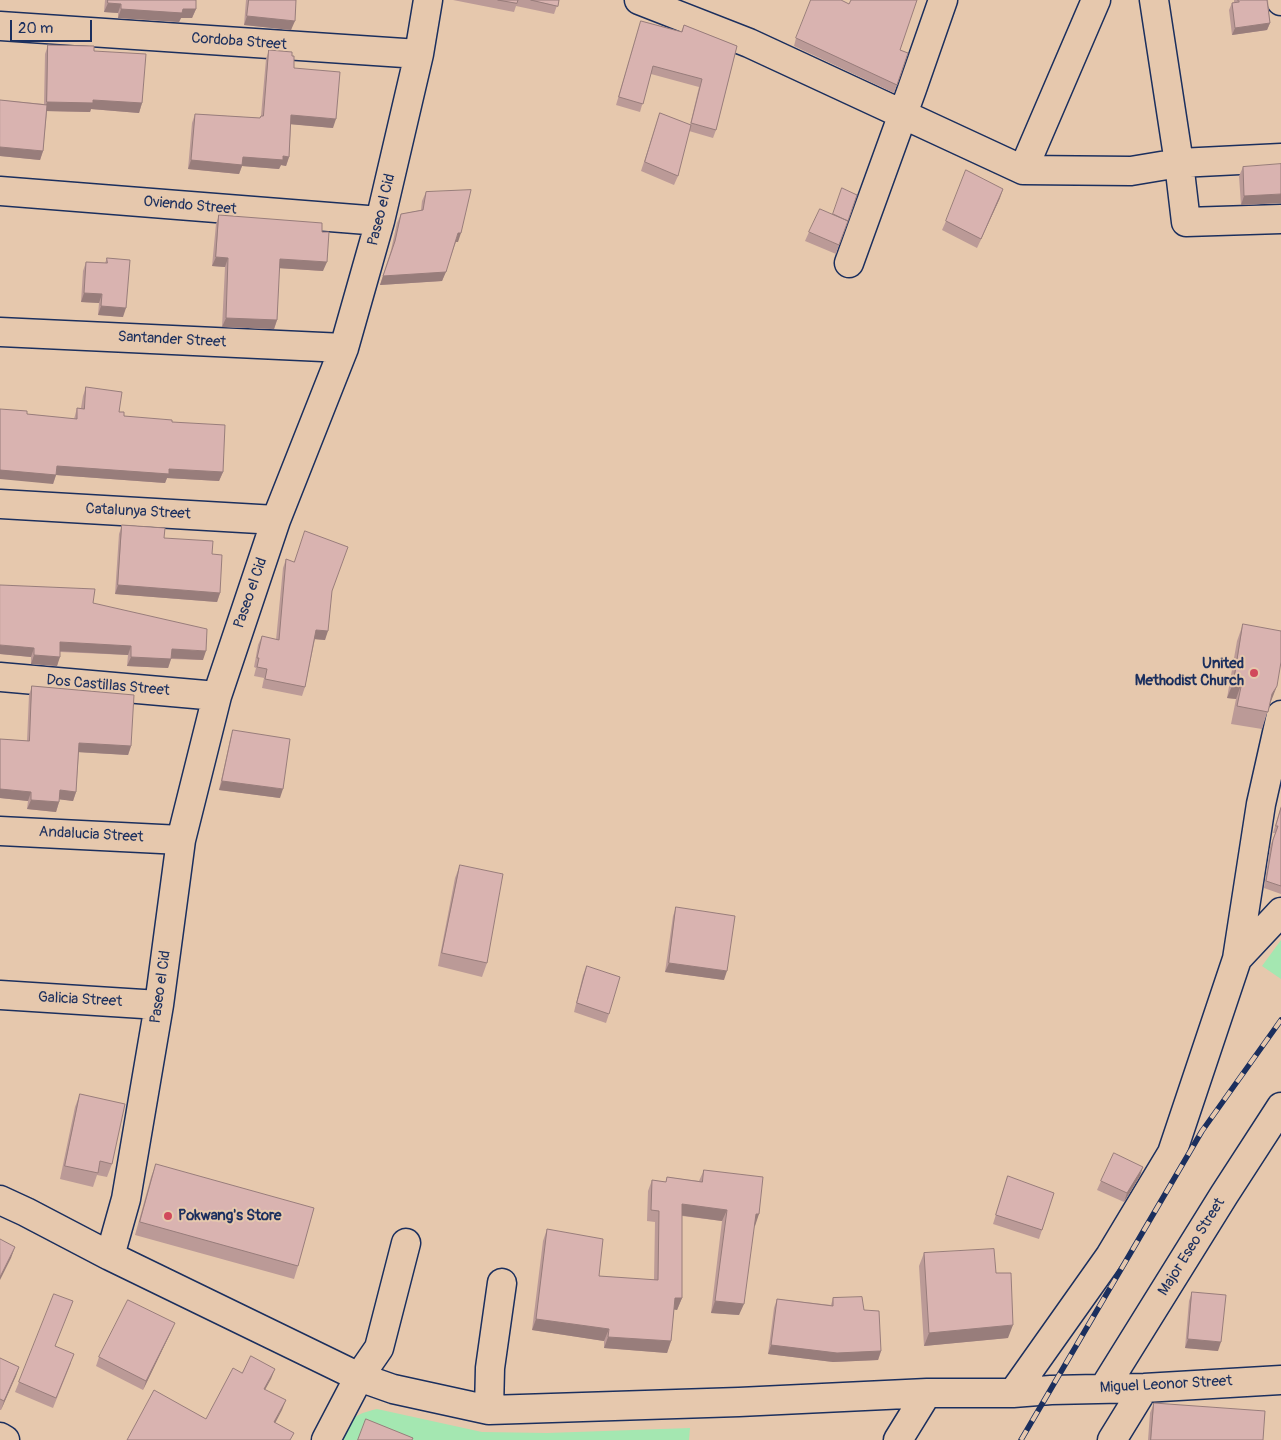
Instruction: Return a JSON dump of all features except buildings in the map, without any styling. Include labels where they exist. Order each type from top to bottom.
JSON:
[{"type":"street","name":"Paseo el Cid","points":[[110,1256],[126,1199],[159,1005],[181,840],[217,696],[276,520],[344,348],[380,221],[419,54],[428,0]]},
{"type":"street","points":[[639,0],[749,43],[1023,170],[1131,170],[1179,163],[1281,158]]},
{"type":"street","points":[[849,263],[943,0]]},
{"type":"street","points":[[1023,170],[1096,0]]},
{"type":"street","points":[[1154,0],[1186,222],[1281,219]]},
{"type":"street","name":"Cordoba Street","points":[[0,26],[419,54]]},
{"type":"street","name":"Oviendo Street","points":[[0,191],[380,221]]},
{"type":"street","name":"Santander Street","points":[[0,332],[344,348]]},
{"type":"street","name":"Catalunya Street","points":[[0,504],[276,520]]},
{"type":"street","name":"Dos Castillas Street","points":[[0,677],[217,696]]},
{"type":"street","points":[[1013,1393],[1110,1256],[1172,1153],[1237,959],[1262,804],[1281,715]]},
{"type":"street","name":"Andalucia Street","points":[[0,831],[181,840]]},
{"type":"street","points":[[1237,959],[1281,912]]},
{"type":"street","name":"Galicia Street","points":[[0,996],[159,1005]]},
{"type":"street","name":"Major Eseo Street","points":[[1104,1388],[1281,1106]]},
{"type":"street","name":"Miguel Leonor Street","points":[[0,1200],[110,1256],[359,1377],[393,1389],[489,1410],[739,1402],[926,1392],[1013,1393],[1281,1380]]},
{"type":"street","points":[[326,1440],[359,1377],[379,1348],[406,1242]]},
{"type":"street","points":[[489,1410],[490,1368],[502,1283]]},
{"type":"street","points":[[1112,1440],[1144,1388]]},
{"type":"street","points":[[898,1440],[926,1392]]},
{"type":"street","points":[[0,1437],[5,1440]]},
{"type":"green space","points":[[1281,940],[1281,979],[1262,966]]},
{"type":"green space","points":[[377,1409],[482,1432],[547,1433],[690,1428],[689,1440],[339,1440],[353,1419],[362,1413]]},
{"type":"railway","points":[[1021,1440],[1202,1131],[1281,1020]]},
{"type":"place","name":"United Methodist Church","points":[[1254,673]]},
{"type":"place","name":"Pokwang's Store","points":[[168,1216]]}]
